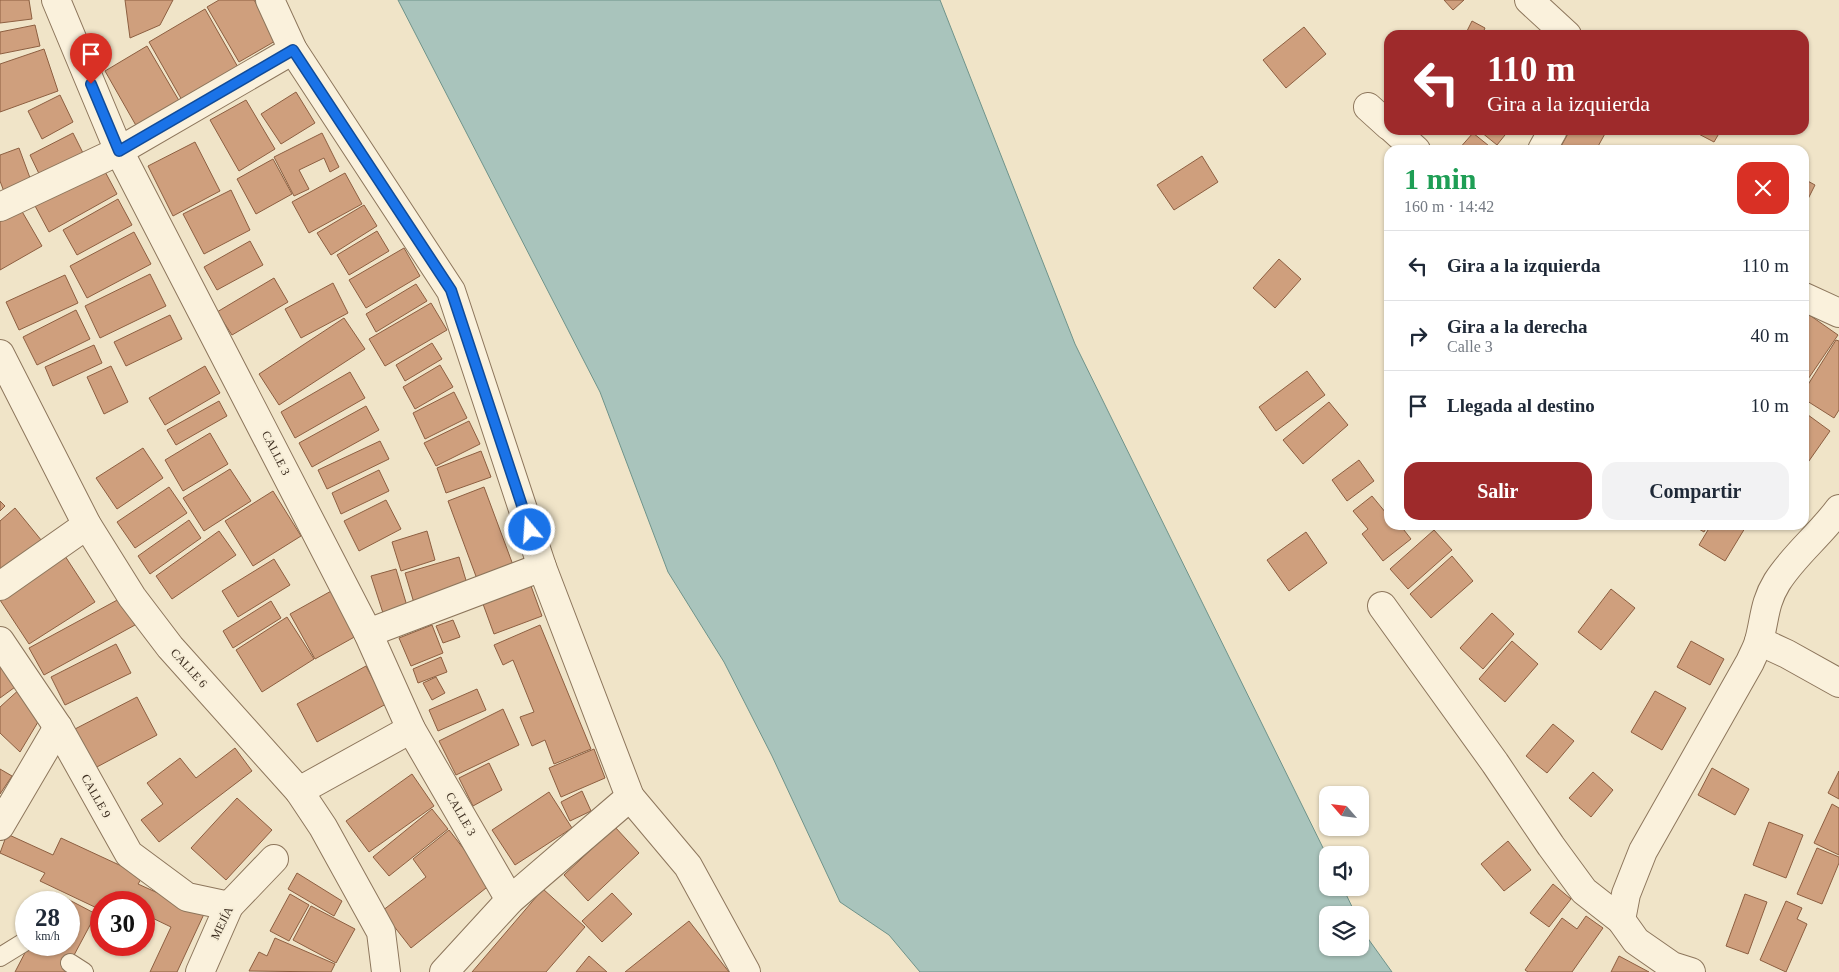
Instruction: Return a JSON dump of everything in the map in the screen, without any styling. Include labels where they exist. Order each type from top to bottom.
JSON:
[{"type":"street","name":"CALLE 3","points":[[56,0],[119,151],[368,633],[411,728],[510,900]]},
{"type":"street","points":[[270,0],[293,50],[451,290],[542,567],[630,797],[688,866],[746,972]]},
{"type":"street","points":[[1530,0],[1562,30]]},
{"type":"street","points":[[0,207],[119,151],[293,50]]},
{"type":"street","points":[[1368,107],[1384,121]]},
{"type":"street","points":[[1400,135],[1410,145]]},
{"type":"street","points":[[1809,300],[1839,313]]},
{"type":"street","name":"CALLE 6","points":[[0,354],[87,525],[132,597],[170,647],[299,791],[323,827],[380,932],[386,972]]},
{"type":"street","points":[[1622,920],[1626,894],[1643,851],[1750,662],[1759,641],[1765,607],[1776,583],[1799,553],[1827,526],[1839,510]]},
{"type":"street","points":[[0,586],[87,525]]},
{"type":"street","points":[[368,633],[542,567]]},
{"type":"street","points":[[1382,606],[1496,762],[1551,846],[1584,891],[1622,920],[1636,941],[1672,966],[1691,972]]},
{"type":"street","name":"CALLE 9","points":[[0,641],[58,727],[129,854],[187,898],[229,906]]},
{"type":"street","points":[[1759,641],[1787,654],[1839,683]]},
{"type":"street","points":[[0,826],[58,727]]},
{"type":"street","points":[[299,791],[411,728]]},
{"type":"street","points":[[444,972],[510,900],[630,797]]},
{"type":"street","name":"MEJÍA","points":[[200,972],[229,906],[274,859]]},
{"type":"lane","points":[[0,957],[15,948]]},
{"type":"water","points":[[398,0],[940,0],[1075,344],[1322,846],[1319,846],[1319,896],[1347,896],[1352,906],[1319,906],[1319,956],[1369,956],[1369,940],[1392,972],[920,972],[889,935],[840,902],[772,756],[724,662],[668,572],[600,392]]},
{"type":"building","points":[[0,0],[29,0],[32,19],[0,23]]},
{"type":"building","points":[[125,0],[173,0],[160,25],[130,38]]},
{"type":"building","points":[[219,0],[254,0],[277,40],[239,62],[207,7]]},
{"type":"building","points":[[1444,0],[1464,0],[1453,10]]},
{"type":"building","points":[[205,9],[239,69],[183,102],[149,42]]},
{"type":"building","points":[[1472,21],[1485,28],[1484,30],[1468,30]]},
{"type":"building","points":[[35,25],[40,46],[0,54],[0,32]]},
{"type":"building","points":[[1304,27],[1326,54],[1286,88],[1263,60]]},
{"type":"building","points":[[147,46],[181,104],[138,129],[105,71]]},
{"type":"building","points":[[44,49],[58,91],[0,112],[0,64]]},
{"type":"building","points":[[296,92],[315,123],[281,144],[261,114]]},
{"type":"building","points":[[60,95],[73,122],[42,139],[28,111]]},
{"type":"building","points":[[246,100],[275,149],[239,171],[210,120]]},
{"type":"building","points":[[73,133],[85,157],[42,180],[30,155]]},
{"type":"building","points":[[322,133],[339,167],[330,172],[324,158],[299,170],[309,189],[294,196],[274,157]]},
{"type":"building","points":[[1471,135],[1475,135],[1488,145],[1462,145]]},
{"type":"building","points":[[1485,135],[1505,135],[1497,145]]},
{"type":"building","points":[[1567,135],[1604,135],[1599,145],[1562,145]]},
{"type":"building","points":[[1701,135],[1718,135],[1714,142]]},
{"type":"building","points":[[195,142],[220,191],[173,216],[148,166]]},
{"type":"building","points":[[19,148],[33,186],[6,197],[0,181],[0,155]]},
{"type":"building","points":[[1202,156],[1218,182],[1174,210],[1157,185]]},
{"type":"building","points":[[273,159],[292,194],[256,214],[237,179]]},
{"type":"building","points":[[102,166],[117,194],[49,232],[34,204]]},
{"type":"building","points":[[345,173],[362,204],[309,233],[292,202]]},
{"type":"building","points":[[1809,182],[1815,185],[1809,197]]},
{"type":"building","points":[[231,190],[250,230],[204,254],[183,214]]},
{"type":"building","points":[[118,199],[132,225],[77,255],[63,230]]},
{"type":"building","points":[[364,205],[377,226],[331,255],[317,233]]},
{"type":"building","points":[[20,208],[42,246],[0,270],[0,220]]},
{"type":"building","points":[[377,231],[389,251],[349,275],[337,255]]},
{"type":"building","points":[[134,232],[151,264],[87,298],[70,266]]},
{"type":"building","points":[[250,241],[263,265],[217,290],[204,267]]},
{"type":"building","points":[[404,248],[420,276],[366,308],[349,280]]},
{"type":"building","points":[[1279,259],[1301,279],[1275,308],[1253,288]]},
{"type":"building","points":[[150,274],[166,306],[100,338],[85,306]]},
{"type":"building","points":[[65,275],[78,303],[19,330],[6,302]]},
{"type":"building","points":[[274,278],[288,302],[232,335],[217,312]]},
{"type":"building","points":[[333,283],[348,313],[301,338],[285,309]]},
{"type":"building","points":[[416,284],[427,301],[376,332],[366,314]]},
{"type":"building","points":[[431,303],[447,330],[385,366],[369,339]]},
{"type":"building","points":[[76,310],[90,339],[37,365],[23,337]]},
{"type":"building","points":[[170,315],[182,339],[126,366],[114,342]]},
{"type":"building","points":[[1809,315],[1838,335],[1809,378]]},
{"type":"building","points":[[344,318],[365,349],[279,405],[259,374]]},
{"type":"building","points":[[1836,340],[1839,341],[1839,410],[1834,418],[1809,402],[1809,383]]},
{"type":"building","points":[[432,343],[442,359],[405,381],[396,365]]},
{"type":"building","points":[[94,345],[102,363],[53,386],[45,367]]},
{"type":"building","points":[[440,365],[453,387],[415,409],[403,387]]},
{"type":"building","points":[[111,366],[128,402],[104,414],[87,377]]},
{"type":"building","points":[[205,366],[220,393],[165,425],[149,398]]},
{"type":"building","points":[[1307,371],[1325,395],[1276,431],[1259,407]]},
{"type":"building","points":[[350,372],[365,398],[295,438],[281,412]]},
{"type":"building","points":[[454,392],[467,418],[425,439],[413,413]]},
{"type":"building","points":[[219,401],[227,416],[176,445],[167,430]]},
{"type":"building","points":[[1329,402],[1348,425],[1303,464],[1283,440]]},
{"type":"building","points":[[366,406],[379,430],[312,467],[299,443]]},
{"type":"building","points":[[1809,416],[1830,431],[1809,461]]},
{"type":"building","points":[[469,421],[480,444],[436,466],[424,443]]},
{"type":"building","points":[[210,433],[228,464],[183,491],[165,460]]},
{"type":"building","points":[[380,441],[389,459],[327,489],[318,470]]},
{"type":"building","points":[[143,448],[163,478],[117,509],[96,478]]},
{"type":"building","points":[[481,451],[491,477],[446,493],[437,468]]},
{"type":"building","points":[[1359,460],[1374,481],[1347,501],[1332,480]]},
{"type":"building","points":[[230,469],[251,501],[204,531],[183,498]]},
{"type":"building","points":[[379,470],[389,491],[341,514],[332,493]]},
{"type":"building","points":[[169,487],[187,513],[135,548],[117,522]]},
{"type":"building","points":[[484,487],[513,565],[477,579],[448,501]]},
{"type":"building","points":[[273,491],[301,536],[253,566],[225,521]]},
{"type":"building","points":[[1372,496],[1384,511],[1384,530],[1404,530],[1411,539],[1383,561],[1362,534],[1368,529],[1353,511]]},
{"type":"building","points":[[386,500],[401,529],[359,551],[344,521]]},
{"type":"building","points":[[0,501],[5,506],[0,511]]},
{"type":"building","points":[[15,508],[46,546],[0,584],[0,521]]},
{"type":"building","points":[[189,520],[201,538],[150,574],[138,556]]},
{"type":"building","points":[[1434,530],[1452,550],[1408,589],[1390,569]]},
{"type":"building","points":[[1708,530],[1744,530],[1725,561],[1699,545]]},
{"type":"building","points":[[219,531],[236,555],[172,599],[156,576]]},
{"type":"building","points":[[427,531],[435,560],[401,571],[392,542]]},
{"type":"building","points":[[1306,532],[1327,563],[1289,591],[1267,560]]},
{"type":"building","points":[[65,556],[95,602],[29,644],[0,600]]},
{"type":"building","points":[[1452,556],[1473,581],[1431,618],[1410,594]]},
{"type":"building","points":[[459,557],[468,587],[414,603],[405,573]]},
{"type":"building","points":[[274,559],[290,585],[238,617],[222,591]]},
{"type":"building","points":[[396,569],[407,606],[383,613],[371,576]]},
{"type":"building","points":[[531,586],[542,616],[494,634],[483,604]]},
{"type":"building","points":[[1611,589],[1635,608],[1601,650],[1578,632]]},
{"type":"building","points":[[333,590],[358,635],[315,659],[290,614]]},
{"type":"building","points":[[121,598],[135,625],[44,675],[29,648]]},
{"type":"building","points":[[271,601],[281,618],[233,648],[223,631]]},
{"type":"building","points":[[1492,613],[1514,634],[1483,669],[1460,648]]},
{"type":"building","points":[[287,617],[314,659],[262,692],[236,650]]},
{"type":"building","points":[[453,620],[460,637],[443,643],[436,626]]},
{"type":"building","points":[[432,625],[443,653],[411,666],[399,638]]},
{"type":"building","points":[[540,625],[591,749],[554,764],[545,740],[532,746],[520,717],[534,712],[513,660],[503,665],[494,645]]},
{"type":"building","points":[[1512,641],[1538,664],[1505,702],[1479,679]]},
{"type":"building","points":[[1691,641],[1724,659],[1710,685],[1677,667]]},
{"type":"building","points":[[116,644],[131,673],[65,705],[51,677]]},
{"type":"building","points":[[0,653],[22,682],[0,698]]},
{"type":"building","points":[[441,657],[447,672],[418,683],[413,669]]},
{"type":"building","points":[[366,666],[386,704],[317,742],[297,704]]},
{"type":"building","points":[[436,677],[445,693],[432,700],[423,683]]},
{"type":"building","points":[[22,687],[38,722],[20,752],[0,733],[0,707]]},
{"type":"building","points":[[477,689],[486,710],[438,731],[429,710]]},
{"type":"building","points":[[1655,691],[1686,708],[1662,750],[1631,732]]},
{"type":"building","points":[[137,697],[157,735],[95,768],[75,729]]},
{"type":"building","points":[[503,709],[519,745],[456,775],[439,741]]},
{"type":"building","points":[[1553,724],[1574,741],[1547,773],[1526,756]]},
{"type":"building","points":[[235,748],[252,771],[159,842],[141,820],[163,804],[147,783],[180,758],[196,778]]},
{"type":"building","points":[[594,749],[605,778],[561,797],[549,768]]},
{"type":"building","points":[[489,763],[502,790],[473,806],[459,778]]},
{"type":"building","points":[[1712,768],[1749,789],[1735,815],[1698,795]]},
{"type":"building","points":[[0,769],[12,776],[0,794]]},
{"type":"building","points":[[1839,771],[1839,799],[1828,793]]},
{"type":"building","points":[[1593,772],[1613,790],[1591,817],[1569,798]]},
{"type":"building","points":[[412,774],[434,806],[369,852],[346,821]]},
{"type":"building","points":[[582,791],[591,811],[570,821],[561,802]]},
{"type":"building","points":[[549,792],[572,828],[515,865],[492,830]]},
{"type":"building","points":[[237,798],[272,830],[226,880],[191,848]]},
{"type":"building","points":[[1832,804],[1839,808],[1839,855],[1814,843]]},
{"type":"building","points":[[432,809],[448,829],[389,876],[373,857]]},
{"type":"building","points":[[1769,822],[1803,835],[1786,878],[1753,865]]},
{"type":"building","points":[[615,827],[639,853],[588,901],[564,875]]},
{"type":"building","points":[[449,830],[491,884],[411,948],[382,911],[426,877],[413,859]]},
{"type":"building","points":[[7,834],[53,855],[61,838],[143,876],[138,884],[153,891],[90,891],[90,905],[80,900],[80,891],[61,891],[40,881],[45,873],[0,853]]},
{"type":"building","points":[[1508,841],[1531,870],[1504,891],[1481,864]]},
{"type":"building","points":[[1817,848],[1839,857],[1839,863],[1822,904],[1797,894]]},
{"type":"building","points":[[297,873],[342,901],[334,916],[288,889]]},
{"type":"building","points":[[1553,884],[1571,899],[1549,927],[1530,913]]},
{"type":"building","points":[[543,889],[585,927],[546,972],[472,972]]},
{"type":"building","points":[[155,892],[204,914],[177,972],[150,972],[171,927],[155,919]]},
{"type":"building","points":[[612,893],[632,914],[602,942],[582,921]]},
{"type":"building","points":[[290,894],[309,905],[289,941],[270,931]]},
{"type":"building","points":[[1745,894],[1767,902],[1748,954],[1726,946]]},
{"type":"building","points":[[1786,901],[1802,908],[1797,919],[1807,924],[1786,972],[1760,960]]},
{"type":"building","points":[[80,906],[90,911],[90,925],[80,944]]},
{"type":"building","points":[[311,906],[355,929],[336,963],[293,940]]},
{"type":"building","points":[[1586,916],[1603,928],[1572,972],[1528,972],[1525,970],[1562,918],[1577,929]]},
{"type":"building","points":[[689,921],[729,972],[625,972]]},
{"type":"building","points":[[275,938],[335,964],[331,972],[249,971],[259,952],[267,956]]},
{"type":"building","points":[[23,956],[74,956],[65,972],[15,972]]},
{"type":"building","points":[[589,956],[607,972],[576,972]]},
{"type":"building","points":[[1619,956],[1649,972],[1611,972]]},
{"type":"route","points":[[91,84],[119,151],[293,50],[451,290],[530,530]]}]
